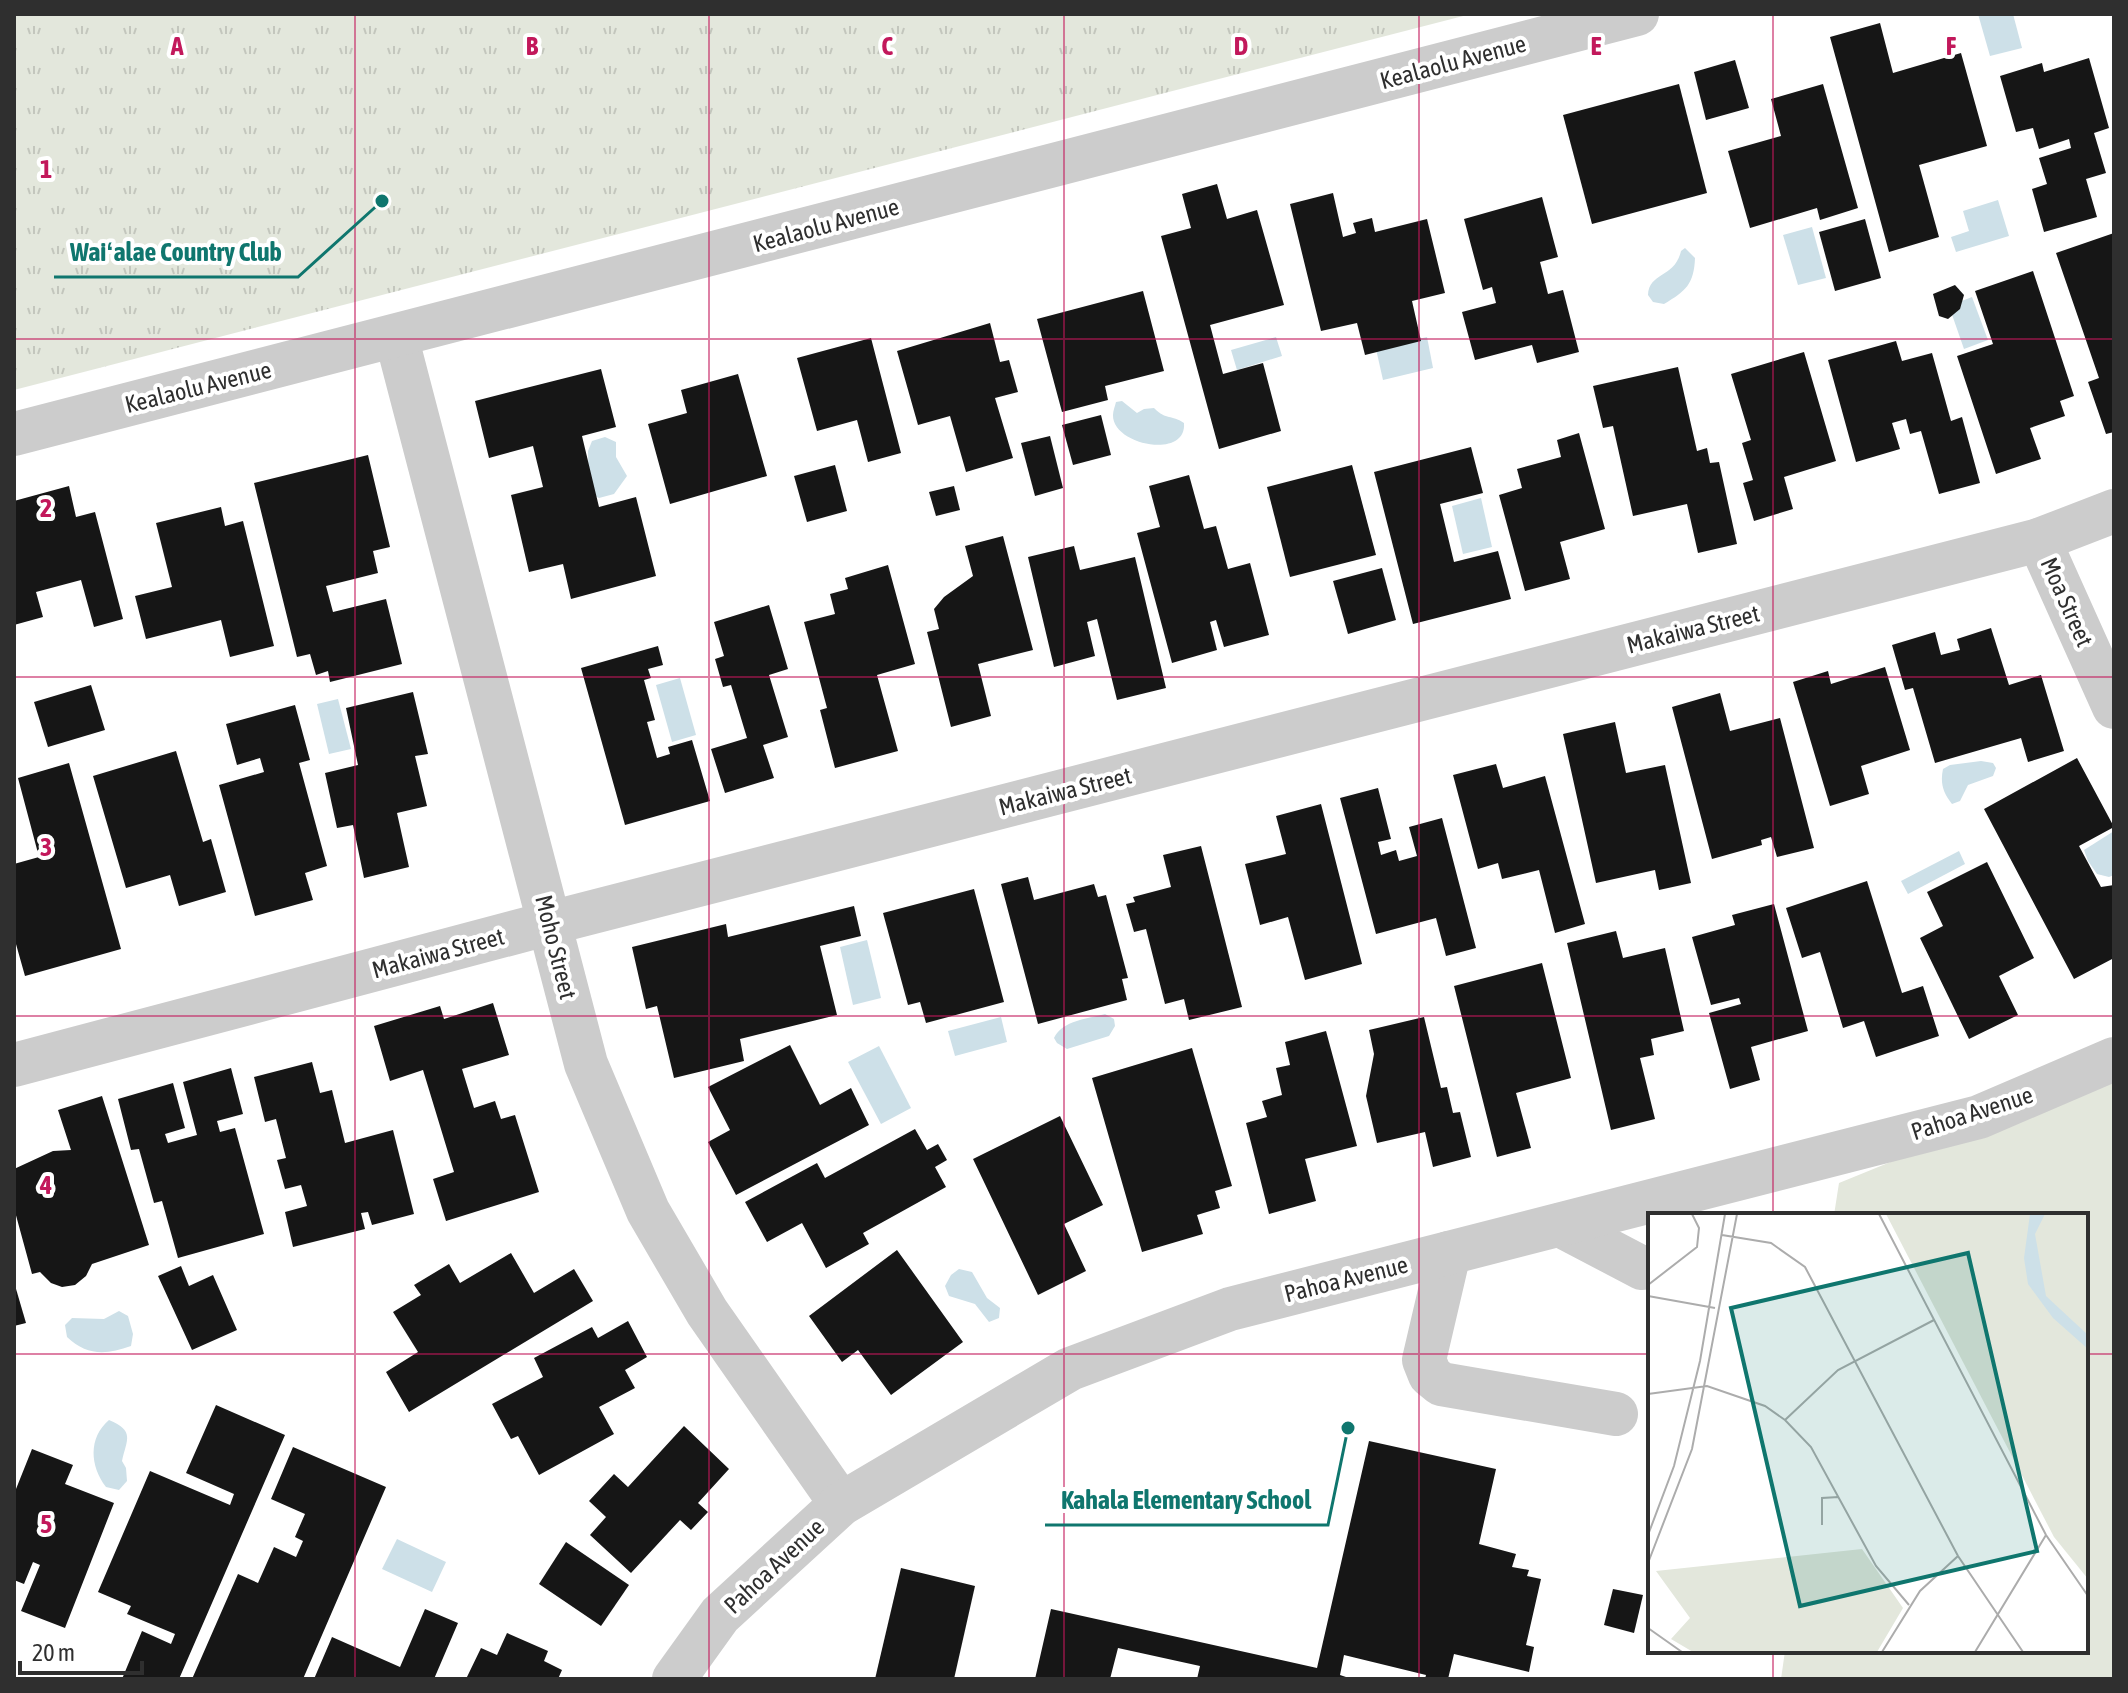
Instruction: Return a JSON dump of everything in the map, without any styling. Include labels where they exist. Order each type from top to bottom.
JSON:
[{"type":"street","name":"Kealaolu Avenue","points":[[14,434],[1637,14]]},
{"type":"street","name":"Moho Street","points":[[396,336],[586,1064],[648,1211],[707,1312],[841,1504]]},
{"type":"street","name":"Makaiwa Street","points":[[14,1065],[550,923],[2039,540],[2114,511]]},
{"type":"street","name":"Moa Street","points":[[2039,540],[2114,707]]},
{"type":"street","name":"Pahoa Avenue","points":[[674,1679],[720,1615],[841,1504],[1070,1369],[1230,1309],[1979,1117],[2114,1059]]},
{"type":"street","points":[[1560,1225],[1642,1268]]},
{"type":"street","points":[[1449,1253],[1424,1360],[1430,1375],[1441,1384],[1616,1414]]},
{"type":"green space","points":[[14,14],[1471,14],[14,390]]},
{"type":"green space","points":[[2114,1071],[2114,1679],[1781,1679],[1785,1653],[2088,1653],[2088,1213],[1834,1213],[1839,1183]]},
{"type":"shaded area","points":[[1978,14],[2013,14],[2022,48],[1990,56]]},
{"type":"shaded area","points":[[1998,200],[2009,236],[1956,252],[1951,237],[1969,231],[1963,211]]},
{"type":"shaded area","points":[[1812,227],[1826,278],[1798,285],[1783,235]]},
{"type":"shaded area","points":[[1685,248],[1695,258],[1691,281],[1683,291],[1664,304],[1653,302],[1648,295],[1649,288],[1673,266]]},
{"type":"shaded area","points":[[1972,297],[1988,340],[1964,349],[1949,306]]},
{"type":"shaded area","points":[[1276,337],[1282,356],[1237,370],[1231,350]]},
{"type":"shaded area","points":[[1427,337],[1433,368],[1383,380],[1376,349]]},
{"type":"shaded area","points":[[1122,401],[1137,413],[1154,408],[1162,415],[1180,420],[1184,423],[1182,435],[1174,442],[1163,445],[1149,444],[1124,434],[1116,425],[1113,415],[1116,402]]},
{"type":"shaded area","points":[[605,437],[616,442],[616,457],[627,476],[614,494],[599,498],[589,493],[588,451],[592,441]]},
{"type":"shaded area","points":[[1481,498],[1492,547],[1463,554],[1452,506]]},
{"type":"shaded area","points":[[680,678],[696,735],[672,742],[656,685]]},
{"type":"shaded area","points":[[338,699],[351,749],[329,754],[317,704]]},
{"type":"shaded area","points":[[1981,761],[1993,763],[1996,768],[1993,776],[1968,785],[1960,801],[1952,804],[1943,788],[1943,769],[1950,765]]},
{"type":"shaded area","points":[[2114,831],[2114,875],[2109,877],[2097,874],[2084,850]]},
{"type":"shaded area","points":[[1959,851],[1965,864],[1908,894],[1901,881]]},
{"type":"shaded area","points":[[867,940],[881,998],[853,1005],[840,947]]},
{"type":"shaded area","points":[[1105,1014],[1114,1019],[1115,1026],[1109,1036],[1067,1049],[1054,1038],[1063,1027]]},
{"type":"shaded area","points":[[1001,1017],[1007,1042],[955,1056],[948,1031]]},
{"type":"shaded area","points":[[879,1046],[911,1108],[881,1124],[848,1062]]},
{"type":"shaded area","points":[[959,1269],[972,1272],[987,1298],[1000,1308],[999,1318],[989,1322],[975,1304],[949,1296],[945,1286]]},
{"type":"shaded area","points":[[119,1311],[128,1316],[133,1334],[131,1346],[113,1351],[89,1351],[67,1337],[65,1325],[72,1318],[104,1319]]},
{"type":"shaded area","points":[[109,1420],[123,1428],[127,1436],[122,1461],[127,1481],[119,1490],[106,1487],[94,1461],[97,1435]]},
{"type":"shaded area","points":[[397,1539],[446,1562],[432,1592],[382,1569]]},
{"type":"building","points":[[1880,23],[1893,73],[1961,53],[1987,146],[1919,165],[1939,237],[1889,252],[1830,37]]},
{"type":"building","points":[[2089,58],[2109,128],[2094,133],[2106,173],[2086,179],[2097,217],[2044,232],[2032,189],[2047,184],[2039,158],[2071,148],[2069,139],[2039,149],[2033,128],[2016,132],[2000,76],[2042,63],[2044,72]]},
{"type":"building","points":[[1735,60],[1749,108],[1706,120],[1694,72]]},
{"type":"building","points":[[1679,84],[1707,193],[1592,224],[1563,115]]},
{"type":"building","points":[[1823,84],[1858,208],[1820,220],[1817,208],[1750,228],[1728,151],[1781,136],[1771,99]]},
{"type":"building","points":[[1217,184],[1227,219],[1257,210],[1284,305],[1210,325],[1223,374],[1263,363],[1281,431],[1219,449],[1161,236],[1191,228],[1182,194]]},
{"type":"building","points":[[1333,193],[1343,237],[1356,233],[1353,223],[1372,218],[1375,232],[1427,219],[1445,293],[1412,301],[1421,341],[1365,355],[1357,323],[1321,331],[1290,204]]},
{"type":"building","points":[[1542,197],[1558,257],[1540,262],[1548,294],[1563,290],[1579,352],[1537,363],[1532,345],[1475,360],[1462,312],[1496,303],[1492,287],[1483,290],[1464,219]]},
{"type":"building","points":[[1865,219],[1881,278],[1835,291],[1819,232]]},
{"type":"building","points":[[2114,233],[2114,432],[2106,434],[2088,382],[2099,378],[2056,253]]},
{"type":"building","points":[[2033,271],[2074,396],[2060,401],[2065,416],[2030,428],[2041,459],[1996,474],[1957,356],[1993,344],[1975,291]]},
{"type":"building","points":[[1955,285],[1964,295],[1960,309],[1948,319],[1939,316],[1933,294]]},
{"type":"building","points":[[1143,291],[1164,371],[1105,386],[1108,400],[1062,412],[1037,319]]},
{"type":"building","points":[[990,323],[1000,362],[1009,360],[1018,392],[995,398],[1013,458],[966,472],[950,416],[918,425],[897,351]]},
{"type":"building","points":[[871,338],[901,453],[868,462],[857,420],[817,431],[797,358]]},
{"type":"building","points":[[1896,341],[1902,361],[1932,353],[1951,421],[1962,417],[1980,483],[1939,494],[1921,431],[1910,434],[1906,419],[1892,423],[1900,449],[1856,462],[1828,360]]},
{"type":"building","points":[[1804,352],[1836,461],[1784,477],[1793,509],[1754,521],[1743,483],[1753,480],[1742,443],[1751,440],[1731,374]]},
{"type":"building","points":[[1678,367],[1697,451],[1707,448],[1710,463],[1719,462],[1737,544],[1698,553],[1687,504],[1633,516],[1613,426],[1603,428],[1593,386]]},
{"type":"building","points":[[601,369],[616,427],[582,436],[599,507],[636,497],[656,576],[571,599],[563,564],[529,572],[511,495],[543,487],[533,446],[489,458],[475,401]]},
{"type":"building","points":[[738,374],[767,476],[670,504],[648,424],[687,413],[681,390]]},
{"type":"building","points":[[1101,415],[1111,455],[1073,465],[1062,425]]},
{"type":"building","points":[[1579,433],[1605,529],[1560,542],[1570,579],[1525,591],[1499,495],[1522,488],[1517,469],[1561,457],[1557,440]]},
{"type":"building","points":[[1050,436],[1063,488],[1035,496],[1021,443]]},
{"type":"building","points":[[1471,447],[1483,493],[1440,504],[1454,562],[1498,551],[1511,599],[1413,624],[1374,472]]},
{"type":"building","points":[[368,455],[390,547],[373,551],[378,573],[326,586],[333,612],[386,599],[402,664],[330,682],[328,671],[316,675],[310,654],[297,657],[254,483]]},
{"type":"building","points":[[835,465],[847,511],[807,522],[794,476]]},
{"type":"building","points":[[1352,465],[1376,555],[1290,577],[1267,487]]},
{"type":"building","points":[[1189,475],[1204,529],[1216,526],[1228,569],[1250,563],[1269,635],[1224,647],[1216,620],[1210,622],[1217,650],[1172,663],[1137,533],[1160,527],[1149,486]]},
{"type":"building","points":[[69,486],[76,517],[95,512],[123,619],[94,627],[81,580],[36,592],[43,617],[14,625],[14,501]]},
{"type":"building","points":[[954,486],[960,510],[936,516],[929,492]]},
{"type":"building","points":[[221,507],[225,526],[243,521],[274,646],[230,657],[221,620],[146,639],[135,596],[172,587],[156,523]]},
{"type":"building","points":[[1003,536],[1033,650],[978,664],[991,716],[951,727],[927,632],[939,629],[934,609],[944,597],[973,576],[965,546]]},
{"type":"building","points":[[1074,546],[1080,570],[1135,557],[1166,688],[1117,700],[1097,619],[1087,622],[1095,656],[1054,667],[1028,557]]},
{"type":"building","points":[[888,565],[915,664],[877,675],[898,751],[835,768],[820,710],[827,708],[804,622],[835,614],[830,594],[848,589],[845,578]]},
{"type":"building","points":[[1382,568],[1396,620],[1348,634],[1333,581]]},
{"type":"building","points":[[769,605],[788,669],[769,675],[788,737],[763,745],[774,778],[725,793],[711,749],[747,738],[731,685],[723,687],[715,659],[724,656],[714,622]]},
{"type":"building","points":[[1991,628],[2009,685],[2041,675],[2064,751],[2028,762],[2021,738],[1935,763],[1913,688],[1905,690],[1892,645],[1935,632],[1941,655],[1960,650],[1957,639]]},
{"type":"building","points":[[658,646],[663,665],[648,669],[651,678],[644,680],[655,720],[647,722],[657,758],[670,754],[668,747],[692,740],[710,801],[625,825],[581,668]]},
{"type":"building","points":[[1885,667],[1910,750],[1861,766],[1869,794],[1830,806],[1793,682],[1828,671],[1831,684]]},
{"type":"building","points":[[91,685],[105,730],[48,747],[34,702]]},
{"type":"building","points":[[413,692],[428,754],[415,756],[427,806],[397,813],[409,867],[364,878],[353,825],[337,828],[325,773],[358,765],[346,708]]},
{"type":"building","points":[[1720,693],[1730,731],[1780,718],[1814,848],[1777,857],[1771,837],[1761,840],[1762,845],[1712,859],[1672,707]]},
{"type":"building","points":[[295,705],[310,760],[299,763],[327,866],[305,873],[313,900],[255,916],[219,785],[264,772],[260,758],[237,765],[226,724]]},
{"type":"building","points":[[1615,722],[1626,773],[1665,765],[1691,883],[1659,890],[1655,870],[1596,883],[1563,734]]},
{"type":"building","points":[[176,751],[203,842],[211,839],[226,892],[179,906],[170,875],[126,888],[93,776]]},
{"type":"building","points":[[2077,758],[2114,827],[2079,846],[2101,887],[2114,885],[2114,958],[2074,979],[1984,809]]},
{"type":"building","points":[[69,763],[121,949],[25,976],[14,937],[14,864],[39,857],[18,778]]},
{"type":"building","points":[[1496,764],[1503,788],[1545,776],[1585,924],[1555,933],[1539,870],[1502,879],[1498,863],[1478,869],[1453,775]]},
{"type":"building","points":[[1378,788],[1391,839],[1378,842],[1381,855],[1396,850],[1399,861],[1417,856],[1409,827],[1442,818],[1476,948],[1446,956],[1436,918],[1376,934],[1340,798]]},
{"type":"building","points":[[1321,804],[1362,964],[1305,980],[1288,917],[1260,925],[1245,864],[1286,854],[1276,816]]},
{"type":"building","points":[[1201,846],[1242,1007],[1189,1020],[1184,999],[1165,1004],[1146,929],[1134,932],[1126,904],[1135,902],[1133,897],[1171,887],[1163,855]]},
{"type":"building","points":[[1987,862],[2034,958],[1999,976],[2018,1015],[1969,1039],[1920,938],[1943,926],[1927,892]]},
{"type":"building","points":[[1028,877],[1034,900],[1094,884],[1098,897],[1106,895],[1128,978],[1122,979],[1127,1000],[1038,1024],[1001,884]]},
{"type":"building","points":[[1867,881],[1902,993],[1923,986],[1939,1036],[1876,1057],[1864,1021],[1843,1028],[1820,952],[1802,958],[1786,908]]},
{"type":"building","points":[[974,889],[1004,1002],[926,1023],[920,1002],[908,1005],[883,913]]},
{"type":"building","points":[[1774,904],[1808,1031],[1751,1047],[1760,1080],[1730,1089],[1709,1013],[1741,1004],[1739,998],[1711,1005],[1692,937],[1735,925],[1732,915]]},
{"type":"building","points":[[854,906],[861,936],[820,946],[837,1015],[740,1039],[744,1061],[674,1078],[657,1006],[646,1009],[632,947],[726,924],[728,937]]},
{"type":"building","points":[[1616,931],[1623,958],[1665,948],[1684,1031],[1651,1039],[1654,1055],[1640,1058],[1655,1119],[1611,1130],[1567,943]]},
{"type":"building","points":[[1542,963],[1571,1078],[1516,1093],[1531,1148],[1497,1157],[1454,986]]},
{"type":"building","points":[[493,1003],[509,1055],[462,1069],[474,1108],[495,1101],[501,1119],[515,1115],[539,1192],[446,1221],[433,1179],[454,1172],[423,1070],[390,1081],[374,1026],[440,1006],[444,1019]]},
{"type":"building","points":[[1424,1017],[1441,1088],[1447,1087],[1453,1113],[1460,1112],[1471,1157],[1433,1167],[1425,1132],[1377,1143],[1366,1096],[1374,1054],[1369,1030]]},
{"type":"building","points":[[1326,1031],[1357,1146],[1305,1159],[1316,1201],[1269,1214],[1246,1123],[1267,1117],[1262,1101],[1282,1095],[1276,1068],[1290,1065],[1285,1042]]},
{"type":"building","points":[[790,1045],[820,1105],[851,1088],[869,1125],[736,1195],[708,1142],[730,1130],[708,1087]]},
{"type":"building","points":[[1192,1048],[1232,1186],[1215,1191],[1220,1208],[1197,1215],[1203,1234],[1142,1252],[1092,1078]]},
{"type":"building","points":[[312,1062],[320,1093],[332,1090],[345,1143],[393,1130],[414,1214],[372,1225],[368,1212],[361,1213],[365,1229],[293,1247],[285,1212],[307,1206],[301,1185],[285,1189],[277,1160],[286,1158],[276,1119],[265,1122],[254,1077]]},
{"type":"building","points":[[231,1068],[243,1114],[217,1121],[220,1132],[235,1128],[264,1234],[178,1258],[162,1201],[154,1203],[139,1149],[131,1150],[118,1099],[173,1083],[185,1128],[165,1134],[168,1143],[197,1135],[183,1082]]},
{"type":"building","points":[[102,1096],[149,1245],[92,1264],[86,1276],[75,1285],[62,1287],[51,1283],[40,1272],[32,1274],[14,1208],[14,1169],[53,1151],[71,1150],[58,1110]]},
{"type":"building","points":[[1060,1116],[1103,1205],[1064,1224],[1086,1271],[1038,1295],[973,1159]]},
{"type":"building","points":[[915,1129],[927,1150],[938,1144],[947,1160],[935,1167],[946,1187],[863,1233],[869,1244],[826,1268],[802,1223],[767,1242],[745,1202],[817,1163],[825,1178]]},
{"type":"building","points":[[897,1250],[963,1342],[891,1395],[858,1350],[842,1362],[809,1316]]},
{"type":"building","points":[[511,1253],[534,1293],[574,1269],[593,1301],[409,1412],[386,1372],[418,1352],[393,1312],[421,1295],[414,1285],[449,1264],[460,1283]]},
{"type":"building","points":[[181,1266],[189,1286],[213,1275],[237,1330],[192,1350],[158,1276]]},
{"type":"building","points":[[14,1282],[26,1323],[14,1326]]},
{"type":"building","points":[[628,1321],[647,1357],[625,1370],[635,1388],[599,1407],[614,1434],[539,1475],[518,1436],[511,1439],[492,1404],[543,1377],[534,1358],[592,1327],[598,1338]]},
{"type":"building","points":[[216,1405],[285,1435],[179,1679],[122,1679],[142,1631],[171,1644],[175,1634],[127,1614],[131,1606],[98,1592],[150,1471],[230,1505],[234,1494],[186,1473]]},
{"type":"building","points":[[684,1426],[729,1469],[698,1503],[708,1512],[691,1530],[680,1520],[631,1573],[590,1535],[606,1517],[589,1501],[614,1474],[628,1487]]},
{"type":"building","points":[[1369,1441],[1496,1469],[1479,1544],[1516,1554],[1512,1567],[1529,1570],[1527,1576],[1541,1579],[1526,1645],[1534,1647],[1529,1672],[1454,1654],[1448,1679],[1425,1679],[1426,1675],[1344,1655],[1340,1675],[1352,1679],[1197,1679],[1200,1666],[1118,1648],[1110,1679],[1035,1679],[1051,1609],[1317,1668]]},
{"type":"building","points":[[293,1447],[386,1487],[303,1679],[192,1679],[238,1574],[258,1583],[274,1547],[296,1557],[303,1541],[295,1537],[305,1514],[271,1499]]},
{"type":"building","points":[[32,1449],[73,1465],[65,1484],[114,1503],[65,1628],[21,1611],[40,1565],[33,1562],[24,1584],[14,1580],[14,1494]]},
{"type":"building","points":[[566,1542],[629,1585],[601,1626],[539,1584]]},
{"type":"building","points":[[901,1568],[975,1586],[954,1679],[875,1679]]},
{"type":"building","points":[[1613,1589],[1643,1595],[1634,1633],[1604,1625]]},
{"type":"building","points":[[425,1609],[458,1623],[434,1679],[314,1679],[332,1637],[400,1667]]},
{"type":"building","points":[[507,1633],[548,1651],[544,1661],[562,1670],[558,1679],[466,1679],[481,1648],[497,1655]]},
{"type":"place","name":"Waiʻalae Country Club","points":[[382,201]]},
{"type":"place","name":"Kahala Elementary School","points":[[1348,1428]]}]
